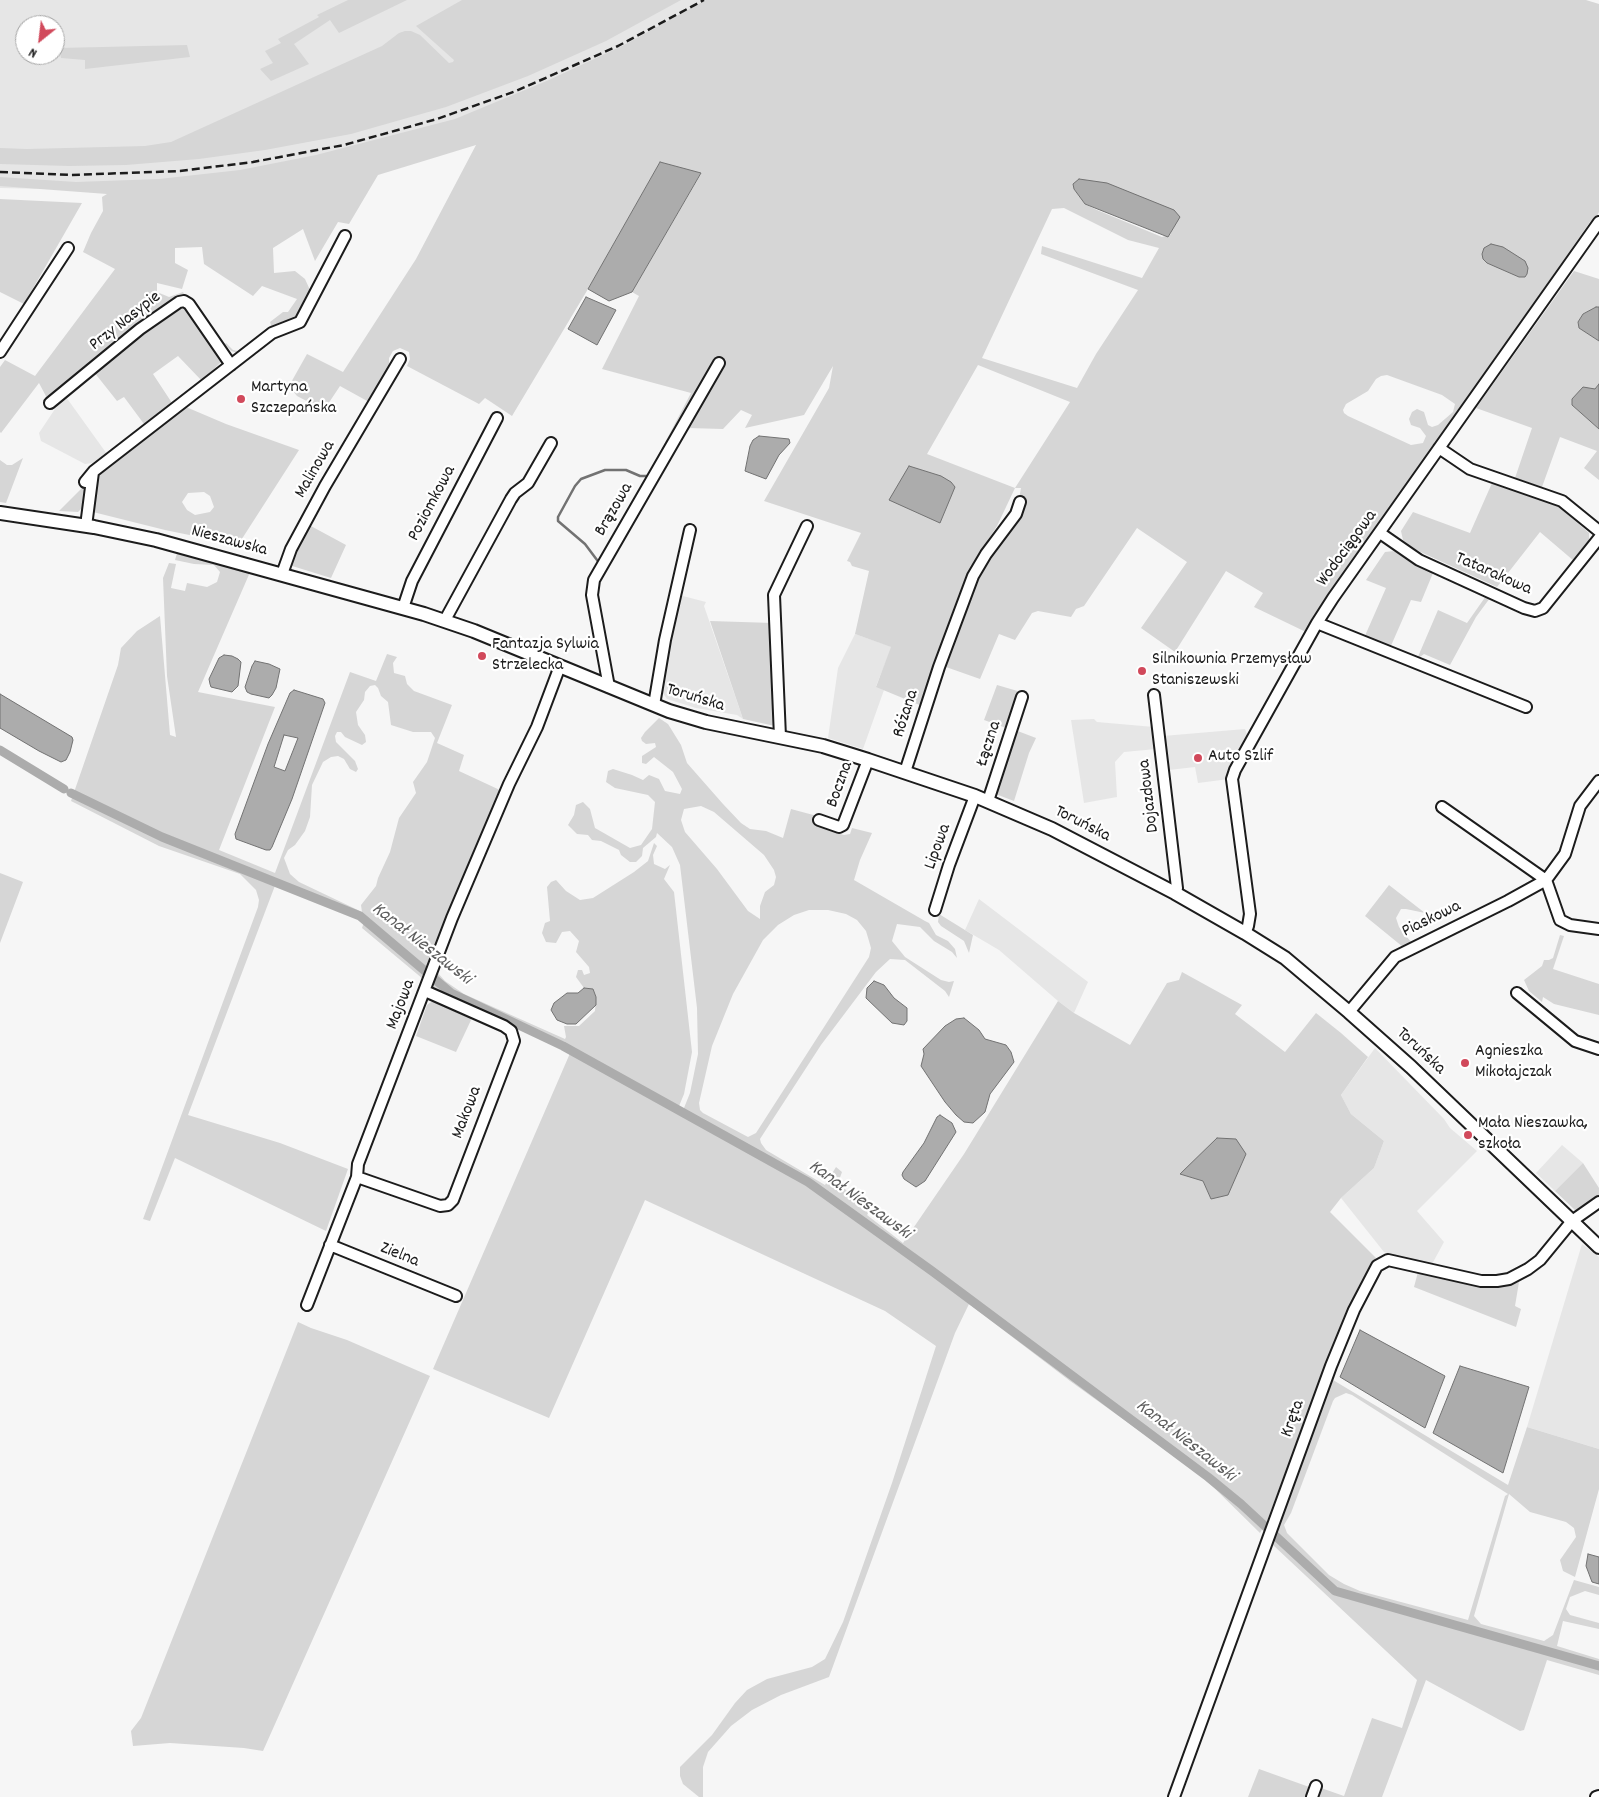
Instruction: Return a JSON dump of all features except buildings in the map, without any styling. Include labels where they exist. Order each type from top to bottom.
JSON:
[{"type":"main road","name":"Nieszawska","points":[[0,513],[86,526],[156,540],[445,620]]},
{"type":"main road","name":"Toruńska","points":[[445,620],[654,705],[706,722],[823,746],[975,796],[1052,829],[1175,893],[1285,958],[1411,1067],[1599,1247]]},
{"type":"street","name":"Wodociągowa","points":[[1245,933],[1250,914],[1232,779],[1317,622],[1599,222]]},
{"type":"street","points":[[85,482],[94,471],[272,333],[300,322],[345,236]]},
{"type":"street","points":[[0,352],[68,248]]},
{"type":"street","name":"Przy Nasypie","points":[[50,403],[140,329],[179,302],[184,301],[189,304],[231,365]]},
{"type":"street","name":"Malinowa","points":[[282,574],[291,549],[324,486],[400,359]]},
{"type":"street","name":"Brązowa","points":[[609,686],[592,595],[593,583],[720,363]]},
{"type":"street","name":"Poziomkowa","points":[[403,608],[412,581],[497,418]]},
{"type":"street","points":[[445,620],[511,499],[528,483],[551,443]]},
{"type":"street","points":[[1439,448],[1470,469],[1562,500],[1599,530]]},
{"type":"street","points":[[86,526],[94,471]]},
{"type":"street","name":"Różana","points":[[905,772],[939,667],[973,576],[986,554],[1016,514],[1020,502]]},
{"type":"street","points":[[780,737],[774,595],[807,526]]},
{"type":"street","points":[[654,705],[665,640],[690,530]]},
{"type":"street","name":"Tatarakowa","points":[[1380,533],[1419,560],[1524,608],[1535,611],[1543,608],[1599,538]]},
{"type":"street","points":[[1317,622],[1526,707]]},
{"type":"street","name":"Majowa","points":[[307,1305],[357,1177],[358,1164],[467,881],[509,784],[537,727],[560,666]]},
{"type":"street","name":"Dojazdowa","points":[[1154,695],[1177,888],[1175,893]]},
{"type":"street","name":"Łączna","points":[[988,801],[1022,697]]},
{"type":"street","name":"Boczna","points":[[819,820],[839,827],[843,825],[868,760]]},
{"type":"street","name":"Piaskowa","points":[[1349,1012],[1395,957],[1546,880],[1565,854],[1580,806],[1599,781]]},
{"type":"street","name":"Lipowa","points":[[935,910],[949,865],[975,796]]},
{"type":"street","points":[[1442,806],[1546,880],[1560,920],[1570,925],[1599,929]]},
{"type":"street","name":"Makowa","points":[[357,1177],[440,1206],[448,1205],[452,1200],[514,1041],[510,1030],[504,1026],[425,991]]},
{"type":"street","points":[[1517,993],[1575,1041],[1599,1049]]},
{"type":"street","name":"Kręta","points":[[1174,1797],[1268,1537],[1274,1526],[1286,1487],[1354,1310],[1377,1266],[1388,1260],[1481,1281],[1509,1279],[1540,1260],[1572,1221],[1599,1202]]},
{"type":"street","name":"Zielna","points":[[330,1245],[456,1296]]},
{"type":"street","points":[[1312,1797],[1316,1786]]},
{"type":"shaded area","points":[[0,0],[758,0],[667,54],[241,193],[0,188]]},
{"type":"shaded area","points":[[348,0],[407,0],[339,33],[330,20],[294,44],[309,64],[271,81],[260,69],[273,63],[265,51],[281,43],[278,39],[319,17],[317,15]]},
{"type":"shaded area","points":[[462,0],[681,0],[606,41],[528,76],[446,107],[351,134],[265,150],[199,159],[126,165],[0,164],[0,148],[145,146],[171,142],[382,46],[399,33],[405,31],[411,31],[420,35],[449,63],[453,62],[454,60],[416,26]]},
{"type":"shaded area","points":[[706,0],[1586,0],[1599,4],[1599,212],[1596,218],[1590,222],[1453,419],[1308,633],[1254,607],[1263,593],[1226,571],[1175,652],[1141,628],[1187,562],[1137,528],[1084,606],[1076,609],[1071,617],[1038,611],[1032,613],[1015,640],[999,634],[980,679],[946,667],[980,575],[1022,501],[1019,499],[1021,488],[1015,488],[997,526],[974,562],[961,591],[922,706],[876,687],[891,647],[855,634],[869,571],[852,566],[847,561],[861,533],[764,501],[829,388],[833,366],[804,415],[745,428],[752,415],[741,410],[723,429],[688,428],[660,475],[651,469],[691,393],[602,369],[639,296],[632,292],[701,174],[660,162],[588,289],[512,416],[485,398],[479,404],[407,366],[410,359],[409,352],[400,348],[393,351],[389,358],[389,368],[369,402],[340,386],[324,410],[297,396],[289,386],[307,354],[343,372],[416,259],[476,145],[378,175],[349,224],[338,222],[315,261],[303,229],[273,248],[274,273],[295,271],[305,279],[310,290],[304,309],[288,322],[283,321],[238,353],[231,351],[225,344],[238,351],[271,325],[270,322],[283,312],[288,312],[297,299],[262,286],[253,296],[204,264],[202,247],[175,248],[175,263],[188,270],[182,289],[157,283],[157,292],[169,297],[183,292],[185,296],[179,300],[222,356],[221,362],[202,381],[178,356],[153,374],[172,403],[144,424],[124,397],[117,401],[90,367],[48,400],[39,383],[0,432],[0,367],[5,360],[35,376],[115,269],[83,252],[103,211],[102,197],[107,194],[0,186],[0,177],[76,182],[159,179],[240,170],[316,155],[455,119],[549,80],[624,45]],"holes":[[[1074,189],[1178,217],[1170,235],[1162,237],[1085,204]],[[1064,208],[1128,240],[1159,248],[1142,278],[1042,246],[1041,254],[1138,290],[1096,354],[1077,388],[982,358],[1052,209]],[[978,365],[1070,402],[1015,488],[927,454]],[[1387,375],[1442,395],[1455,404],[1453,412],[1438,425],[1432,427],[1428,425],[1424,412],[1417,409],[1412,412],[1409,419],[1411,425],[1420,428],[1426,436],[1423,443],[1411,445],[1344,413],[1343,410],[1346,404],[1368,391],[1376,379]]]},
{"type":"shaded area","points":[[187,45],[190,57],[85,69],[85,60],[65,58],[65,48]]},
{"type":"shaded area","points":[[660,162],[701,173],[632,292],[609,301],[588,289]]},
{"type":"shaded area","points":[[1079,179],[1107,183],[1174,210],[1180,217],[1168,237],[1085,204],[1074,189],[1073,184]]},
{"type":"shaded area","points":[[0,199],[82,203],[24,304],[0,292]]},
{"type":"shaded area","points":[[1491,244],[1503,247],[1525,261],[1528,268],[1525,277],[1519,277],[1487,263],[1483,259],[1482,254],[1484,248]]},
{"type":"shaded area","points":[[1574,271],[1599,279],[1599,307],[1583,314],[1578,322],[1579,328],[1599,341],[1599,384],[1595,389],[1572,399],[1572,405],[1599,429],[1599,480],[1584,468],[1597,451],[1560,437],[1542,487],[1515,478],[1532,428],[1476,408]]},
{"type":"shaded area","points":[[586,297],[616,310],[597,345],[568,329]]},
{"type":"shaded area","points":[[1599,307],[1599,341],[1579,328],[1578,322],[1583,314]]},
{"type":"shaded area","points":[[1599,384],[1599,429],[1572,405],[1572,399],[1583,387],[1595,389]]},
{"type":"shaded area","points":[[66,397],[107,454],[92,463],[85,464],[41,441],[39,433],[57,406]]},
{"type":"shaded area","points":[[186,407],[226,424],[299,450],[238,545],[165,530],[93,512],[98,474]],"holes":[[[204,492],[210,496],[214,507],[210,512],[195,515],[187,510],[182,502],[188,493]]]},
{"type":"shaded area","points":[[759,436],[789,439],[790,443],[779,455],[766,479],[745,471],[750,446],[753,440]]},
{"type":"shaded area","points":[[23,458],[6,503],[0,502],[0,460],[7,465],[12,465]]},
{"type":"shaded area","points":[[909,466],[941,476],[955,487],[940,523],[889,500]]},
{"type":"shaded area","points":[[89,481],[84,506],[78,512],[59,511]]},
{"type":"shaded area","points":[[1492,483],[1558,506],[1589,533],[1589,542],[1574,561],[1540,532],[1497,587],[1414,549],[1403,540],[1401,531],[1413,512],[1470,533]]},
{"type":"shaded area","points":[[309,525],[346,545],[331,578],[289,565]]},
{"type":"shaded area","points":[[178,550],[251,570],[198,692],[275,707],[219,850],[275,873],[350,672],[376,681],[387,654],[397,657],[393,663],[394,673],[405,676],[407,684],[414,691],[452,705],[437,743],[464,755],[459,771],[502,791],[423,979],[362,928],[364,922],[276,883],[188,1115],[280,1143],[348,1169],[326,1231],[175,1158],[150,1221],[143,1219],[259,900],[256,890],[240,874],[159,846],[71,801],[118,665],[121,648],[137,631],[160,616],[170,735],[176,737],[167,676],[163,578],[169,563],[176,564],[171,588],[185,591],[187,583],[207,587],[217,582],[220,572],[214,565],[194,564],[175,560]],"holes":[[[375,685],[381,696],[388,702],[391,725],[413,732],[431,732],[435,738],[427,762],[413,782],[416,793],[399,818],[390,852],[376,886],[361,905],[362,912],[299,882],[290,874],[284,858],[288,850],[295,845],[305,831],[310,817],[312,785],[323,762],[331,757],[338,756],[344,759],[350,769],[356,772],[358,769],[355,761],[336,742],[335,736],[337,732],[341,732],[345,737],[362,745],[366,742],[365,735],[358,725],[356,712],[364,700],[365,692],[370,686]]]},
{"type":"shaded area","points":[[1394,551],[1433,573],[1421,602],[1411,600],[1390,648],[1364,638],[1386,588],[1366,580],[1385,552]]},
{"type":"shaded area","points":[[679,595],[706,602],[704,606],[743,719],[737,715],[696,708],[667,699],[662,692]]},
{"type":"shaded area","points":[[1486,596],[1490,598],[1476,617],[1450,665],[1424,654],[1417,659],[1438,610],[1467,623]]},
{"type":"shaded area","points":[[710,621],[773,623],[775,726],[743,719]]},
{"type":"shaded area","points":[[855,634],[892,647],[876,686],[884,690],[863,749],[828,738],[838,668]]},
{"type":"shaded area","points":[[224,655],[232,656],[241,662],[238,686],[232,692],[211,687],[210,684],[209,679],[219,658]]},
{"type":"shaded area","points":[[255,661],[280,669],[276,688],[269,698],[251,694],[247,692],[245,687]]},
{"type":"shaded area","points":[[997,685],[1021,692],[1009,729],[984,720]]},
{"type":"shaded area","points":[[294,690],[323,699],[325,703],[292,799],[272,847],[270,850],[266,850],[236,839],[235,834],[268,744],[290,693]],"holes":[[[284,735],[298,738],[285,771],[274,767]]]},
{"type":"shaded area","points":[[0,694],[72,737],[70,752],[66,760],[61,762],[0,728]]},
{"type":"shaded area","points":[[659,718],[668,724],[681,745],[687,763],[741,823],[750,829],[766,831],[783,838],[791,809],[817,816],[834,827],[837,833],[850,834],[852,828],[872,833],[860,860],[854,880],[929,923],[936,935],[948,941],[955,949],[957,958],[952,952],[934,941],[920,927],[897,924],[892,941],[905,957],[941,980],[954,981],[949,997],[945,991],[905,960],[890,959],[876,972],[821,1045],[760,1139],[766,1150],[825,1185],[836,1167],[842,1172],[838,1183],[870,1211],[867,1215],[903,1243],[964,1154],[1058,1001],[1074,1013],[1130,1045],[1167,983],[1179,980],[1182,972],[1242,1005],[1235,1014],[1285,1052],[1316,1013],[1341,1033],[1368,1057],[1341,1095],[1351,1114],[1384,1141],[1374,1168],[1341,1198],[1330,1212],[1376,1258],[1362,1280],[1346,1312],[1267,1521],[1260,1533],[1202,1476],[1070,1381],[969,1304],[955,1333],[829,1677],[781,1695],[752,1710],[731,1726],[708,1752],[703,1767],[703,1797],[699,1797],[683,1784],[680,1776],[680,1767],[712,1735],[735,1703],[747,1690],[767,1679],[812,1667],[825,1659],[843,1622],[892,1483],[936,1346],[885,1311],[645,1200],[549,1418],[433,1369],[571,1051],[434,991],[430,984],[437,972],[445,981],[464,994],[565,1039],[564,1026],[579,1026],[595,1011],[596,997],[593,989],[584,988],[576,977],[578,970],[582,970],[584,975],[590,973],[589,967],[576,952],[579,941],[570,931],[562,932],[556,943],[546,942],[542,933],[545,923],[550,921],[547,887],[556,880],[566,891],[580,900],[593,898],[648,861],[654,843],[657,846],[653,855],[654,864],[665,869],[670,865],[664,879],[674,892],[692,1052],[684,1094],[677,1111],[682,1113],[690,1093],[698,1054],[697,1008],[680,865],[672,847],[657,833],[656,837],[643,848],[642,856],[636,862],[630,862],[621,855],[619,850],[601,841],[592,840],[588,835],[577,834],[568,825],[574,815],[576,805],[583,802],[590,809],[595,828],[630,848],[641,845],[652,829],[655,802],[648,795],[615,788],[606,782],[608,771],[613,769],[643,780],[649,775],[659,779],[665,791],[680,794],[682,789],[673,772],[654,757],[646,764],[642,763],[642,756],[656,747],[655,743],[646,744],[642,741],[641,738]],"holes":[[[701,806],[714,812],[764,855],[774,870],[776,877],[774,885],[765,892],[760,906],[760,919],[748,911],[717,869],[685,832],[681,820],[684,809]],[[809,910],[828,910],[846,914],[857,920],[866,931],[871,948],[869,957],[756,1133],[748,1137],[703,1113],[700,1110],[699,1103],[712,1046],[733,994],[763,940],[778,925],[794,915]],[[1246,1154],[1211,1199],[1203,1181],[1180,1173]]]},
{"type":"shaded area","points":[[1094,719],[1097,722],[1154,727],[1153,746],[1156,749],[1124,752],[1115,762],[1117,797],[1084,803],[1071,720]]},
{"type":"shaded area","points":[[1245,729],[1248,737],[1229,779],[1198,783],[1195,767],[1169,770],[1165,764],[1167,759],[1163,736]]},
{"type":"shaded area","points":[[1015,730],[1036,738],[1029,753],[1014,801],[993,793]]},
{"type":"shaded area","points":[[0,873],[23,882],[0,943]]},
{"type":"shaded area","points":[[1389,885],[1425,913],[1401,909],[1396,918],[1399,927],[1411,942],[1403,947],[1365,916]]},
{"type":"shaded area","points":[[979,899],[1088,982],[1074,1013],[999,950],[965,930]]},
{"type":"shaded area","points":[[939,914],[973,935],[969,953],[964,941],[941,926],[938,922]]},
{"type":"shaded area","points":[[1560,935],[1564,936],[1553,969],[1599,984],[1599,1015],[1554,1004],[1543,997],[1542,1002],[1529,991],[1524,980],[1542,966],[1544,960],[1553,958]]},
{"type":"shaded area","points":[[874,981],[884,985],[894,998],[907,1008],[907,1021],[904,1025],[892,1023],[866,998],[867,988]]},
{"type":"shaded area","points":[[584,988],[593,989],[596,1005],[576,1024],[567,1024],[557,1020],[551,1010],[554,1003],[567,993],[578,993]]},
{"type":"shaded area","points":[[434,1000],[472,1018],[456,1052],[416,1036],[427,1005]]},
{"type":"shaded area","points":[[964,1018],[979,1030],[985,1039],[1006,1045],[1011,1052],[1014,1062],[990,1094],[985,1112],[973,1123],[964,1122],[956,1115],[921,1066],[924,1054],[923,1049],[945,1026],[956,1019]]},
{"type":"shaded area","points":[[1375,1048],[1444,1119],[1450,1128],[1477,1151],[1417,1211],[1444,1242],[1431,1266],[1384,1252],[1341,1198],[1374,1168],[1384,1141],[1351,1114],[1341,1095]]},
{"type":"shaded area","points":[[940,1115],[952,1123],[956,1132],[925,1181],[916,1187],[904,1179],[903,1172],[924,1143],[937,1117]]},
{"type":"shaded area","points":[[1217,1138],[1236,1139],[1246,1154],[1228,1195],[1211,1199],[1203,1181],[1180,1174]]},
{"type":"shaded area","points":[[1562,1145],[1583,1163],[1555,1191],[1536,1173]]},
{"type":"shaded area","points":[[1583,1163],[1599,1188],[1599,1196],[1576,1211],[1555,1191]]},
{"type":"shaded area","points":[[1582,1244],[1599,1257],[1599,1449],[1527,1427]]},
{"type":"shaded area","points":[[1418,1272],[1499,1287],[1519,1282],[1515,1306],[1521,1309],[1516,1327],[1414,1287]]},
{"type":"shaded area","points":[[298,1322],[347,1340],[430,1376],[263,1751],[170,1743],[133,1746],[131,1731],[141,1718]]},
{"type":"shaded area","points":[[1360,1330],[1445,1376],[1425,1428],[1340,1377]]},
{"type":"shaded area","points":[[1460,1366],[1529,1387],[1503,1473],[1433,1433]]},
{"type":"shaded area","points":[[1333,1380],[1508,1485],[1527,1427],[1599,1449],[1599,1489],[1575,1577],[1563,1571],[1560,1560],[1576,1537],[1574,1528],[1566,1522],[1530,1512],[1509,1494],[1474,1616],[1481,1624],[1544,1641],[1553,1635],[1574,1580],[1599,1587],[1599,1595],[1585,1591],[1570,1597],[1566,1609],[1570,1615],[1599,1623],[1599,1629],[1563,1621],[1557,1646],[1599,1659],[1599,1675],[1547,1660],[1524,1730],[1520,1731],[1426,1680],[1382,1797],[1317,1797],[1321,1788],[1344,1796],[1372,1718],[1402,1728],[1417,1680],[1273,1545],[1282,1509]],"holes":[[[1346,1393],[1508,1494],[1505,1496],[1468,1620],[1360,1591],[1344,1584],[1329,1575],[1287,1533],[1284,1525],[1291,1513],[1333,1401],[1335,1398]]]},
{"type":"shaded area","points":[[1588,1554],[1599,1557],[1599,1584],[1592,1582],[1586,1566]]},
{"type":"shaded area","points":[[1259,1769],[1312,1788],[1308,1797],[1248,1797]]},
{"type":"waterway","points":[[600,564],[585,544],[558,521],[558,517],[575,486],[581,479],[605,470],[626,470],[640,476],[650,476]]},
{"type":"waterway","name":"Kanał Nieszawski","points":[[0,750],[64,789]]},
{"type":"waterway","name":"Kanał Nieszawski","points":[[71,793],[162,837],[360,916],[451,993],[563,1046],[808,1182],[932,1271],[1208,1477],[1241,1504],[1335,1591],[1599,1666]]},
{"type":"railway","points":[[0,172],[71,175],[180,171],[253,162],[344,145],[437,119],[516,91],[618,46],[704,0]]},
{"type":"place","name":"Martyna Szczepańska","points":[[241,399]]},
{"type":"place","name":"Fantazja Sylwia Strzelecka","points":[[482,656]]},
{"type":"place","name":"Silnikownia Przemysław Staniszewski","points":[[1142,671]]},
{"type":"place","name":"Auto Szlif","points":[[1198,758]]},
{"type":"place","name":"Agnieszka Mikołajczak","points":[[1465,1063]]},
{"type":"place","name":"Mała Nieszawka, szkoła","points":[[1468,1135]]}]
